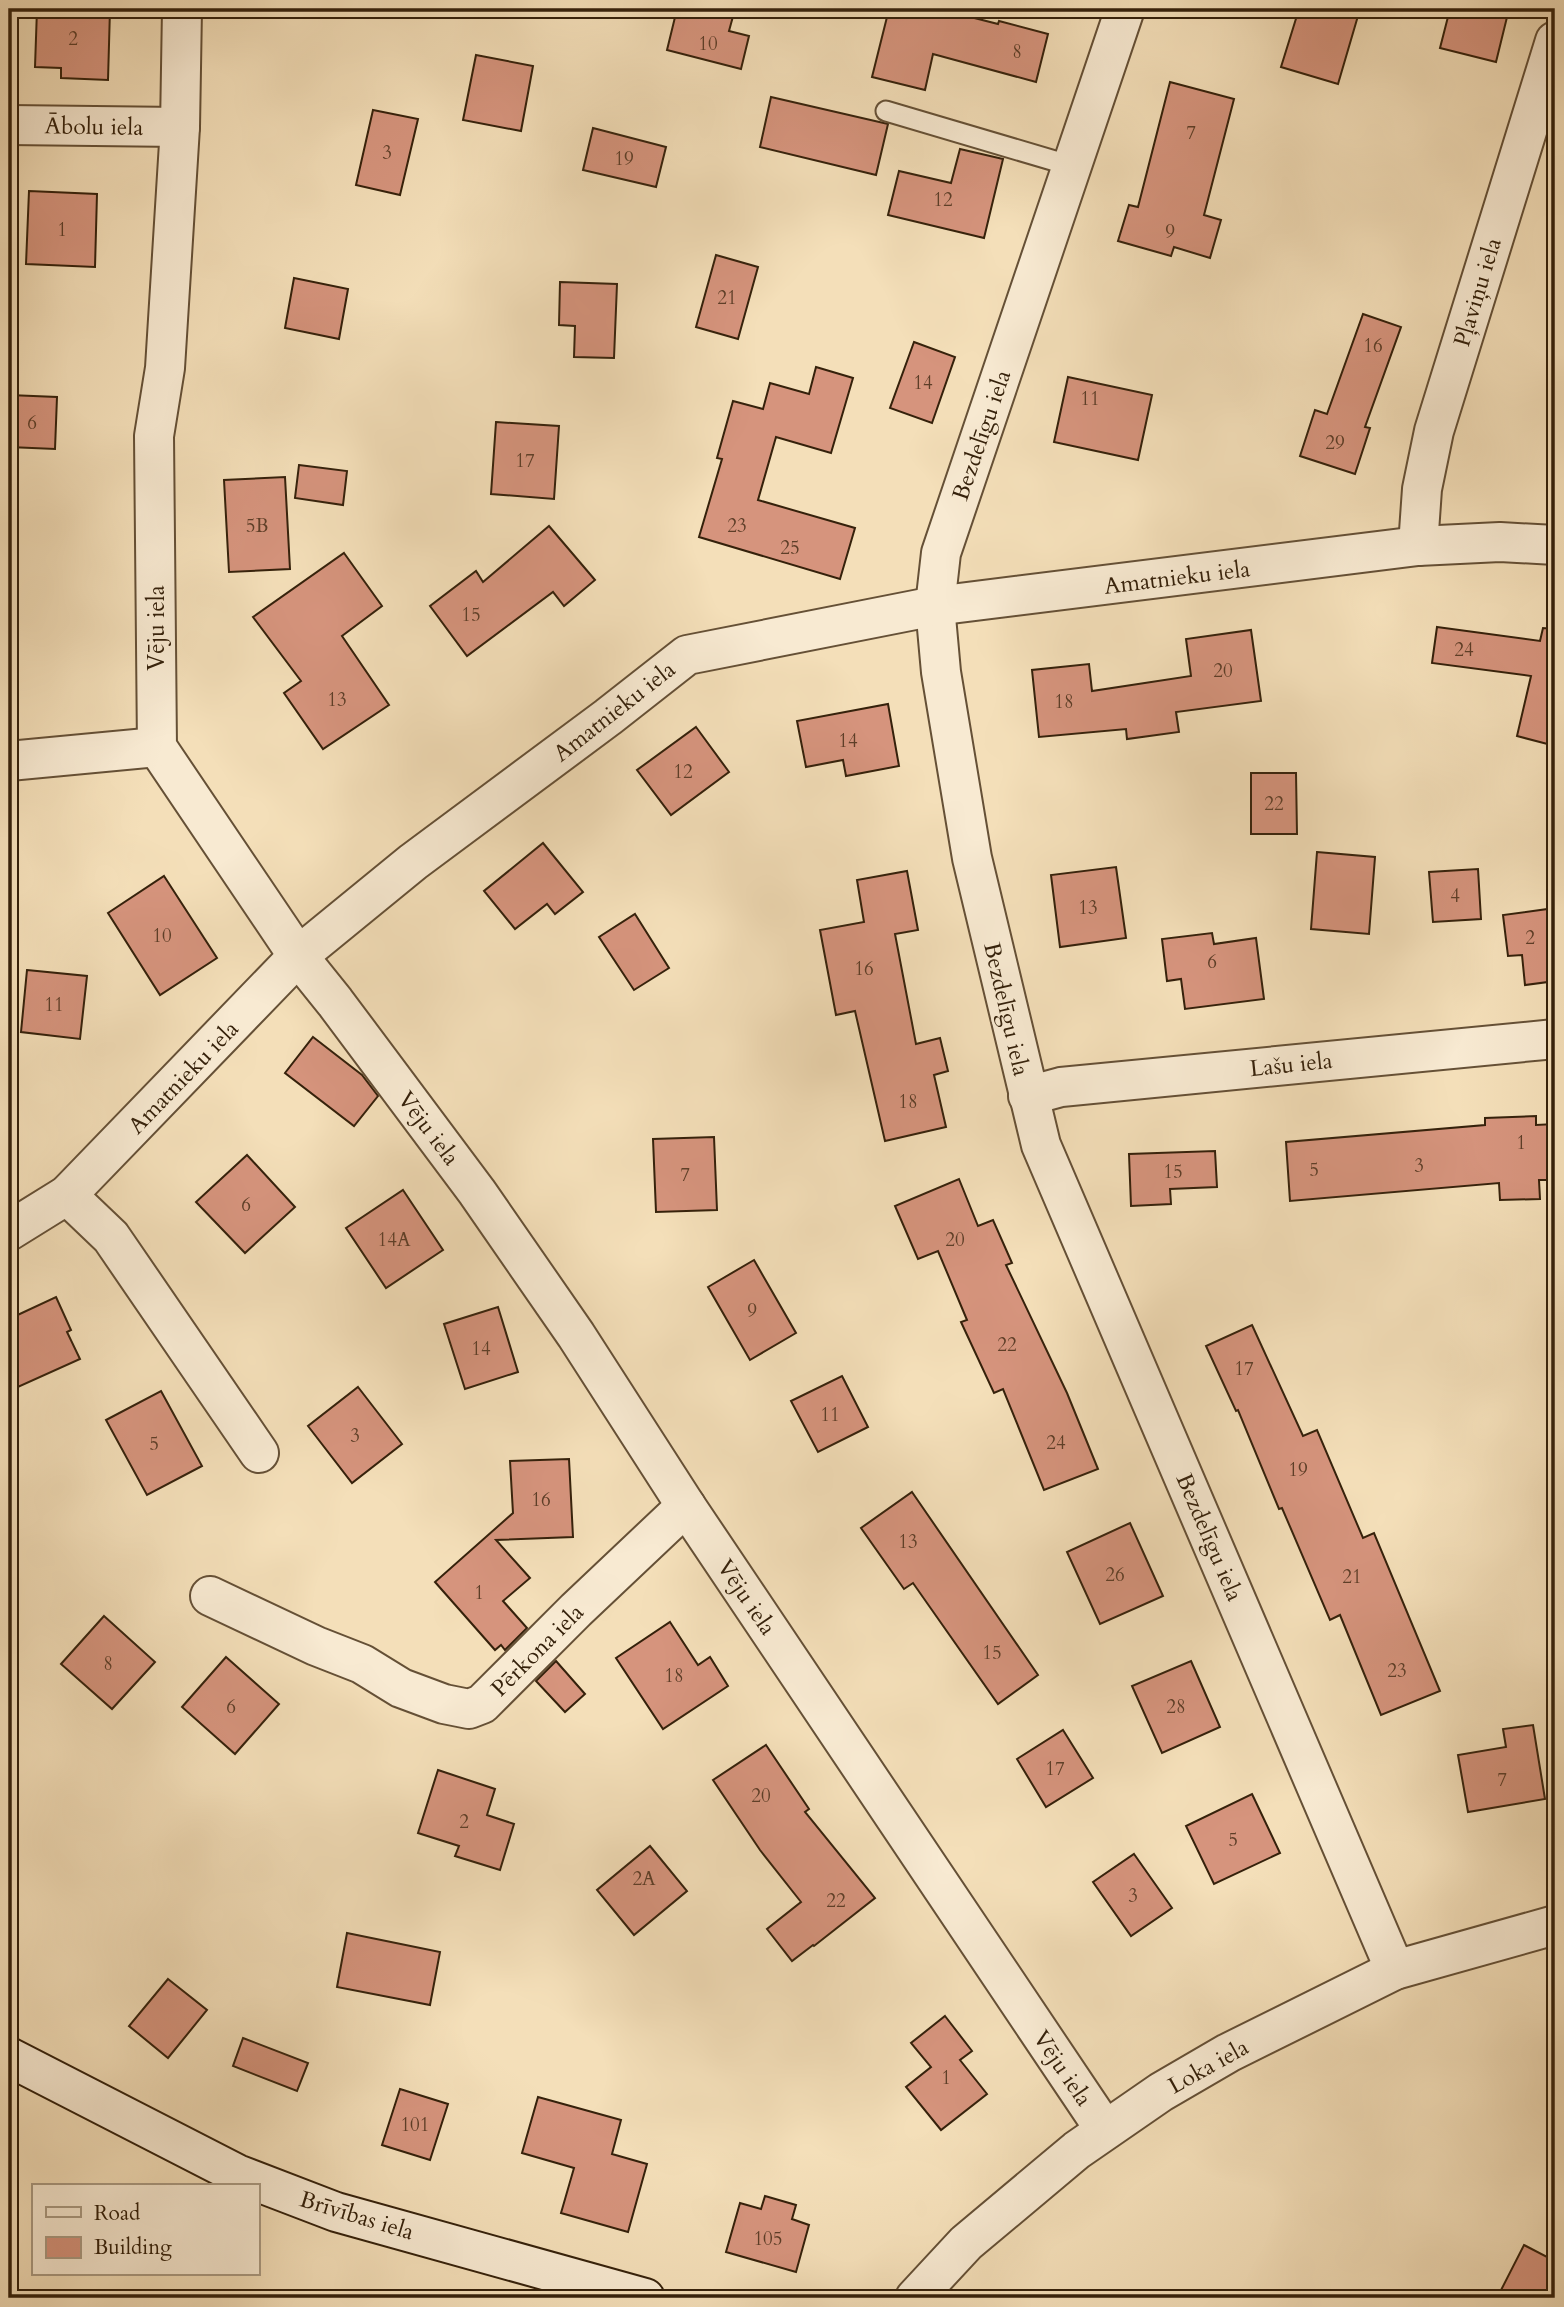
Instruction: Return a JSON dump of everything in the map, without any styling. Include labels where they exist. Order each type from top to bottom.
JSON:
[{"type":"street","name":"Vēju iela","points":[[182,9],[180,127],[165,368],[154,436],[157,747],[298,956],[477,1192],[576,1335],[686,1506],[1105,2130]]},
{"type":"street","name":"Bezdelīgu iela","points":[[1125,9],[941,553],[935,606],[941,672],[972,858],[1041,1145],[1395,1970]]},
{"type":"street","name":"Pļaviņu iela","points":[[1418,547],[1422,489],[1434,431],[1555,41]]},
{"type":"street","name":"Ābolu iela","points":[[9,125],[180,127]]},
{"type":"street","name":"Amatnieku iela","points":[[9,1231],[67,1195],[298,956],[413,862],[687,655],[935,606],[1418,547],[1500,542],[1555,545]]},
{"type":"street","points":[[9,761],[157,747]]},
{"type":"street","name":"Lašu iela","points":[[1028,1096],[1071,1086],[1555,1039]]},
{"type":"street","points":[[67,1195],[111,1237],[259,1453]]},
{"type":"street","name":"Pērkona iela","points":[[210,1596],[316,1646],[362,1664],[401,1688],[444,1704],[469,1709],[482,1704],[686,1506]]},
{"type":"street","name":"Loka iela","points":[[915,2298],[966,2243],[1077,2150],[1161,2092],[1228,2053],[1395,1970],[1555,1925]]},
{"type":"street","name":"Brīvības iela","points":[[9,2057],[237,2174],[337,2211],[645,2298]]},
{"type":"lane","points":[[886,111],[1072,166]]},
{"type":"building","points":[[37,9],[110,9],[108,80],[61,78],[61,68],[35,67]]},
{"type":"building","points":[[677,9],[735,9],[729,31],[749,36],[741,69],[667,50]]},
{"type":"building","points":[[889,9],[939,9],[1048,34],[1036,82],[933,54],[925,90],[872,77]]},
{"type":"building","points":[[1299,9],[1360,9],[1338,84],[1281,67]]},
{"type":"building","points":[[1450,9],[1509,9],[1496,62],[1440,48]]},
{"type":"building","points":[[476,55],[533,66],[521,131],[463,120]]},
{"type":"building","points":[[1170,82],[1234,99],[1204,215],[1221,220],[1210,258],[1174,247],[1171,256],[1118,241],[1129,205],[1138,207]]},
{"type":"building","points":[[771,97],[888,124],[876,175],[760,147]]},
{"type":"building","points":[[373,110],[418,119],[400,195],[356,185]]},
{"type":"building","points":[[593,128],[666,147],[656,187],[583,170]]},
{"type":"building","points":[[960,149],[1003,159],[984,238],[888,215],[899,171],[951,183]]},
{"type":"building","points":[[29,191],[97,194],[95,267],[26,264]]},
{"type":"building","points":[[716,255],[758,267],[738,339],[696,327]]},
{"type":"building","points":[[294,278],[348,289],[339,339],[285,328]]},
{"type":"building","points":[[560,282],[617,284],[614,358],[574,357],[575,326],[559,325]]},
{"type":"building","points":[[1363,314],[1401,327],[1365,427],[1370,428],[1355,474],[1300,456],[1315,410],[1327,414]]},
{"type":"building","points":[[914,342],[955,357],[932,423],[890,408]]},
{"type":"building","points":[[816,367],[853,378],[831,453],[776,437],[758,500],[855,528],[840,579],[699,537],[722,459],[717,458],[733,401],[763,409],[770,383],[809,394]]},
{"type":"building","points":[[1068,377],[1152,395],[1138,460],[1054,442]]},
{"type":"building","points":[[9,395],[57,397],[55,449],[9,447]]},
{"type":"building","points":[[496,422],[559,426],[554,499],[491,494]]},
{"type":"building","points":[[299,465],[347,471],[343,505],[295,498]]},
{"type":"building","points":[[285,477],[290,569],[229,572],[224,480]]},
{"type":"building","points":[[549,526],[595,580],[564,606],[553,592],[467,656],[430,606],[476,571],[483,582]]},
{"type":"building","points":[[344,553],[382,606],[342,636],[389,705],[323,749],[284,693],[301,681],[253,617]]},
{"type":"building","points":[[1437,627],[1540,641],[1543,628],[1555,629],[1555,746],[1517,736],[1531,676],[1432,663]]},
{"type":"building","points":[[1251,630],[1261,701],[1176,712],[1179,732],[1127,739],[1126,729],[1039,737],[1032,670],[1089,664],[1092,691],[1191,676],[1186,639]]},
{"type":"building","points":[[888,704],[899,766],[846,776],[843,760],[806,767],[797,721]]},
{"type":"building","points":[[696,727],[729,772],[671,815],[637,770]]},
{"type":"building","points":[[1251,773],[1296,773],[1297,834],[1251,834]]},
{"type":"building","points":[[543,843],[583,892],[555,914],[547,904],[515,929],[484,891]]},
{"type":"building","points":[[1317,852],[1375,857],[1369,934],[1311,929]]},
{"type":"building","points":[[1116,867],[1126,938],[1060,947],[1051,875]]},
{"type":"building","points":[[1478,869],[1481,919],[1433,922],[1429,872]]},
{"type":"building","points":[[907,871],[918,930],[895,934],[916,1044],[940,1038],[948,1071],[934,1075],[946,1127],[885,1141],[855,1011],[836,1015],[820,930],[864,922],[857,880]]},
{"type":"building","points":[[164,876],[217,958],[160,995],[108,913]]},
{"type":"building","points":[[1555,908],[1555,981],[1525,985],[1522,955],[1508,956],[1503,915]]},
{"type":"building","points":[[635,914],[669,968],[634,990],[599,937]]},
{"type":"building","points":[[1212,933],[1214,944],[1256,938],[1264,999],[1185,1009],[1181,979],[1167,981],[1162,939]]},
{"type":"building","points":[[27,970],[87,976],[80,1039],[21,1032]]},
{"type":"building","points":[[313,1037],[362,1075],[378,1096],[354,1126],[285,1073]]},
{"type":"building","points":[[1536,1116],[1536,1125],[1555,1124],[1555,1180],[1539,1180],[1540,1199],[1500,1200],[1499,1183],[1290,1201],[1286,1142],[1485,1125],[1485,1118]]},
{"type":"building","points":[[714,1137],[717,1210],[656,1212],[653,1139]]},
{"type":"building","points":[[1215,1151],[1217,1187],[1170,1189],[1171,1204],[1131,1206],[1129,1154]]},
{"type":"building","points":[[247,1155],[295,1207],[245,1253],[196,1202]]},
{"type":"building","points":[[959,1179],[978,1226],[993,1220],[1012,1263],[1006,1265],[1067,1393],[1098,1469],[1044,1490],[1003,1389],[994,1393],[961,1322],[967,1320],[938,1251],[918,1259],[895,1206]]},
{"type":"building","points":[[403,1190],[443,1250],[386,1288],[346,1228]]},
{"type":"building","points":[[754,1260],[796,1333],[750,1360],[708,1287]]},
{"type":"building","points":[[56,1297],[71,1330],[67,1332],[80,1359],[9,1391],[9,1319]]},
{"type":"building","points":[[498,1307],[518,1372],[465,1389],[444,1324]]},
{"type":"building","points":[[1252,1325],[1303,1436],[1317,1430],[1363,1538],[1374,1533],[1440,1691],[1381,1715],[1340,1615],[1330,1620],[1282,1508],[1279,1509],[1238,1410],[1236,1411],[1206,1346]]},
{"type":"building","points":[[842,1376],[868,1427],[818,1452],[791,1401]]},
{"type":"building","points":[[358,1387],[402,1444],[352,1483],[308,1426]]},
{"type":"building","points":[[161,1391],[202,1466],[147,1495],[106,1420]]},
{"type":"building","points":[[569,1459],[573,1537],[496,1540],[530,1578],[503,1601],[527,1628],[505,1650],[501,1645],[495,1650],[435,1582],[513,1513],[510,1461]]},
{"type":"building","points":[[912,1492],[1038,1675],[998,1704],[913,1583],[904,1589],[861,1528]]},
{"type":"building","points":[[1130,1523],[1163,1596],[1100,1624],[1067,1552]]},
{"type":"building","points":[[104,1616],[155,1662],[112,1709],[61,1664]]},
{"type":"building","points":[[670,1622],[698,1665],[710,1657],[728,1686],[663,1729],[616,1658]]},
{"type":"building","points":[[226,1657],[279,1704],[235,1754],[182,1707]]},
{"type":"building","points":[[556,1661],[585,1694],[565,1712],[536,1681]]},
{"type":"building","points":[[1191,1661],[1220,1727],[1162,1753],[1132,1686]]},
{"type":"building","points":[[1533,1725],[1545,1799],[1468,1812],[1458,1755],[1506,1747],[1503,1729]]},
{"type":"building","points":[[1063,1730],[1093,1778],[1046,1807],[1017,1759]]},
{"type":"building","points":[[766,1745],[809,1809],[805,1812],[875,1898],[792,1961],[767,1929],[801,1902],[760,1850],[713,1780]]},
{"type":"building","points":[[438,1770],[495,1789],[487,1815],[514,1824],[500,1870],[455,1856],[459,1846],[418,1833]]},
{"type":"building","points":[[1252,1794],[1280,1853],[1214,1884],[1186,1826]]},
{"type":"building","points":[[650,1846],[687,1891],[634,1935],[597,1890]]},
{"type":"building","points":[[1134,1854],[1172,1908],[1131,1936],[1093,1882]]},
{"type":"building","points":[[347,1933],[440,1952],[430,2005],[337,1987]]},
{"type":"building","points":[[168,1979],[207,2010],[168,2058],[129,2026]]},
{"type":"building","points":[[945,2016],[972,2051],[960,2060],[987,2094],[941,2130],[906,2087],[931,2067],[911,2043]]},
{"type":"building","points":[[243,2038],[308,2063],[297,2091],[233,2066]]},
{"type":"building","points":[[400,2089],[448,2104],[430,2160],[382,2145]]},
{"type":"building","points":[[538,2097],[621,2120],[612,2154],[647,2164],[628,2232],[561,2213],[574,2168],[522,2153]]},
{"type":"building","points":[[765,2196],[796,2205],[792,2219],[809,2225],[796,2272],[726,2252],[740,2203],[761,2209]]},
{"type":"building","points":[[1524,2245],[1555,2261],[1555,2298],[1497,2298]]}]
